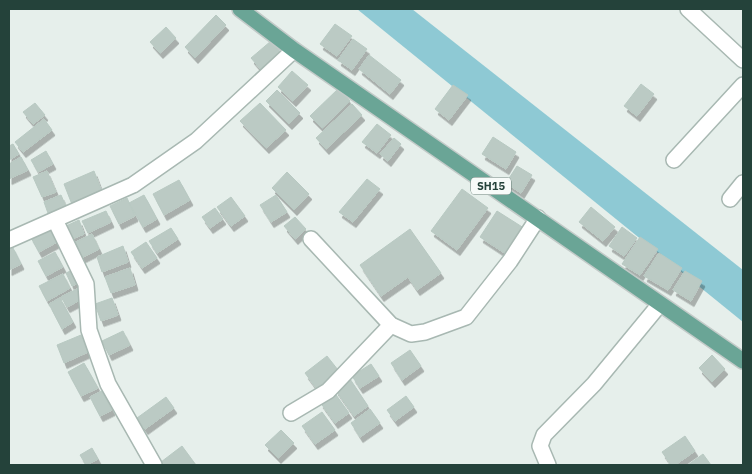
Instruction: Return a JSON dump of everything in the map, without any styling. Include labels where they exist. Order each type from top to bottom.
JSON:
[{"type":"main road","name":"SH15","points":[[240,9],[294,50],[743,361]]},
{"type":"street","points":[[688,9],[743,60]]},
{"type":"street","points":[[9,240],[133,185],[196,141],[294,50]]},
{"type":"street","points":[[674,160],[743,85]]},
{"type":"street","points":[[730,200],[743,183]]},
{"type":"street","points":[[311,239],[338,265],[391,325],[411,334],[425,332],[466,317],[510,261],[538,218]]},
{"type":"street","points":[[55,220],[86,284],[89,330],[108,384],[154,465]]},
{"type":"street","points":[[548,465],[540,446],[544,435],[594,384],[660,304]]},
{"type":"street","points":[[291,413],[328,391],[391,325]]},
{"type":"water","points":[[357,9],[412,9],[743,270],[743,322]]},
{"type":"building","points":[[216,15],[226,25],[195,58],[185,47]]},
{"type":"building","points":[[335,24],[352,36],[337,56],[320,44]]},
{"type":"building","points":[[166,27],[176,38],[160,53],[150,42]]},
{"type":"building","points":[[353,39],[367,49],[352,70],[338,60]]},
{"type":"building","points":[[271,41],[283,55],[263,72],[251,58]]},
{"type":"building","points":[[369,55],[401,80],[390,94],[359,69]]},
{"type":"building","points":[[292,71],[308,85],[293,101],[278,87]]},
{"type":"building","points":[[641,84],[654,94],[637,116],[624,106]]},
{"type":"building","points":[[453,85],[468,95],[449,120],[435,109]]},
{"type":"building","points":[[339,88],[350,101],[322,128],[310,116]]},
{"type":"building","points":[[277,90],[300,113],[289,124],[266,101]]},
{"type":"building","points":[[35,103],[45,115],[33,124],[23,112]]},
{"type":"building","points":[[260,103],[286,130],[266,148],[240,121]]},
{"type":"building","points":[[352,104],[362,115],[326,149],[316,138]]},
{"type":"building","points":[[44,119],[52,130],[23,152],[15,142]]},
{"type":"building","points":[[377,124],[391,135],[377,153],[362,142]]},
{"type":"building","points":[[493,137],[516,152],[506,169],[482,154]]},
{"type":"building","points":[[394,138],[401,144],[388,161],[380,154]]},
{"type":"building","points":[[13,144],[19,154],[9,160],[9,146]]},
{"type":"building","points":[[46,151],[53,164],[38,172],[31,160]]},
{"type":"building","points":[[21,157],[28,170],[9,179],[9,164]]},
{"type":"building","points":[[517,166],[532,175],[521,193],[506,183]]},
{"type":"building","points":[[47,171],[56,192],[42,197],[33,177]]},
{"type":"building","points":[[94,171],[103,195],[73,207],[64,184]]},
{"type":"building","points":[[287,172],[309,194],[294,210],[272,188]]},
{"type":"building","points":[[367,179],[380,189],[353,222],[339,212]]},
{"type":"building","points":[[179,180],[190,200],[164,215],[153,194]]},
{"type":"building","points":[[462,189],[488,208],[457,250],[431,231]]},
{"type":"building","points":[[61,195],[67,209],[49,216],[44,202]]},
{"type":"building","points":[[144,195],[157,219],[143,227],[129,203]]},
{"type":"building","points":[[276,195],[287,212],[271,222],[260,205]]},
{"type":"building","points":[[231,197],[245,216],[231,226],[217,207]]},
{"type":"building","points":[[127,198],[135,216],[119,224],[110,206]]},
{"type":"building","points":[[591,207],[615,227],[603,241],[579,222]]},
{"type":"building","points":[[215,208],[223,219],[210,228],[202,217]]},
{"type":"building","points":[[106,211],[111,222],[88,233],[82,221]]},
{"type":"building","points":[[497,211],[527,230],[509,256],[480,237]]},
{"type":"building","points":[[295,217],[306,229],[295,239],[284,226]]},
{"type":"building","points":[[79,220],[84,234],[72,239],[66,226]]},
{"type":"building","points":[[49,225],[59,241],[39,252],[30,236]]},
{"type":"building","points":[[622,227],[637,238],[624,256],[609,246]]},
{"type":"building","points":[[171,228],[178,239],[157,253],[149,241]]},
{"type":"building","points":[[410,229],[441,273],[417,290],[408,277],[381,296],[360,265]]},
{"type":"building","points":[[92,234],[99,249],[81,258],[74,243]]},
{"type":"building","points":[[640,237],[658,249],[640,275],[622,264]]},
{"type":"building","points":[[146,242],[157,258],[142,268],[131,252]]},
{"type":"building","points":[[12,246],[21,264],[9,270],[9,247]]},
{"type":"building","points":[[123,246],[128,262],[102,272],[97,257]]},
{"type":"building","points":[[55,252],[63,267],[46,276],[38,261]]},
{"type":"building","points":[[659,253],[682,268],[668,290],[644,276]]},
{"type":"building","points":[[77,268],[83,281],[72,286],[66,273]]},
{"type":"building","points":[[130,268],[135,285],[111,293],[105,277]]},
{"type":"building","points":[[685,271],[702,281],[691,301],[673,290]]},
{"type":"building","points":[[63,274],[70,288],[47,301],[39,286]]},
{"type":"building","points":[[79,288],[84,298],[67,307],[61,297]]},
{"type":"building","points":[[60,298],[73,322],[62,329],[49,304]]},
{"type":"building","points":[[112,298],[118,315],[101,321],[95,304]]},
{"type":"building","points":[[123,331],[130,345],[109,355],[102,341]]},
{"type":"building","points":[[81,335],[88,352],[64,363],[57,345]]},
{"type":"building","points":[[410,350],[421,366],[402,380],[391,363]]},
{"type":"building","points":[[712,355],[725,369],[712,382],[699,368]]},
{"type":"building","points":[[327,356],[342,375],[319,392],[305,373]]},
{"type":"building","points":[[84,363],[98,388],[81,396],[68,372]]},
{"type":"building","points":[[371,364],[379,376],[360,388],[352,376]]},
{"type":"building","points":[[350,379],[368,406],[354,416],[335,389]]},
{"type":"building","points":[[102,391],[112,410],[100,416],[90,397]]},
{"type":"building","points":[[334,392],[349,413],[335,423],[320,402]]},
{"type":"building","points":[[406,396],[414,407],[395,421],[387,410]]},
{"type":"building","points":[[166,397],[174,408],[145,429],[137,418]]},
{"type":"building","points":[[370,409],[380,423],[360,437],[351,423]]},
{"type":"building","points":[[322,412],[335,430],[315,444],[302,426]]},
{"type":"building","points":[[281,430],[294,443],[278,458],[265,445]]},
{"type":"building","points":[[685,436],[695,451],[675,465],[671,465],[662,452]]},
{"type":"building","points":[[182,446],[196,465],[163,465],[161,462]]},
{"type":"building","points":[[92,448],[98,459],[86,465],[80,455]]},
{"type":"building","points":[[703,454],[711,465],[688,465]]}]
